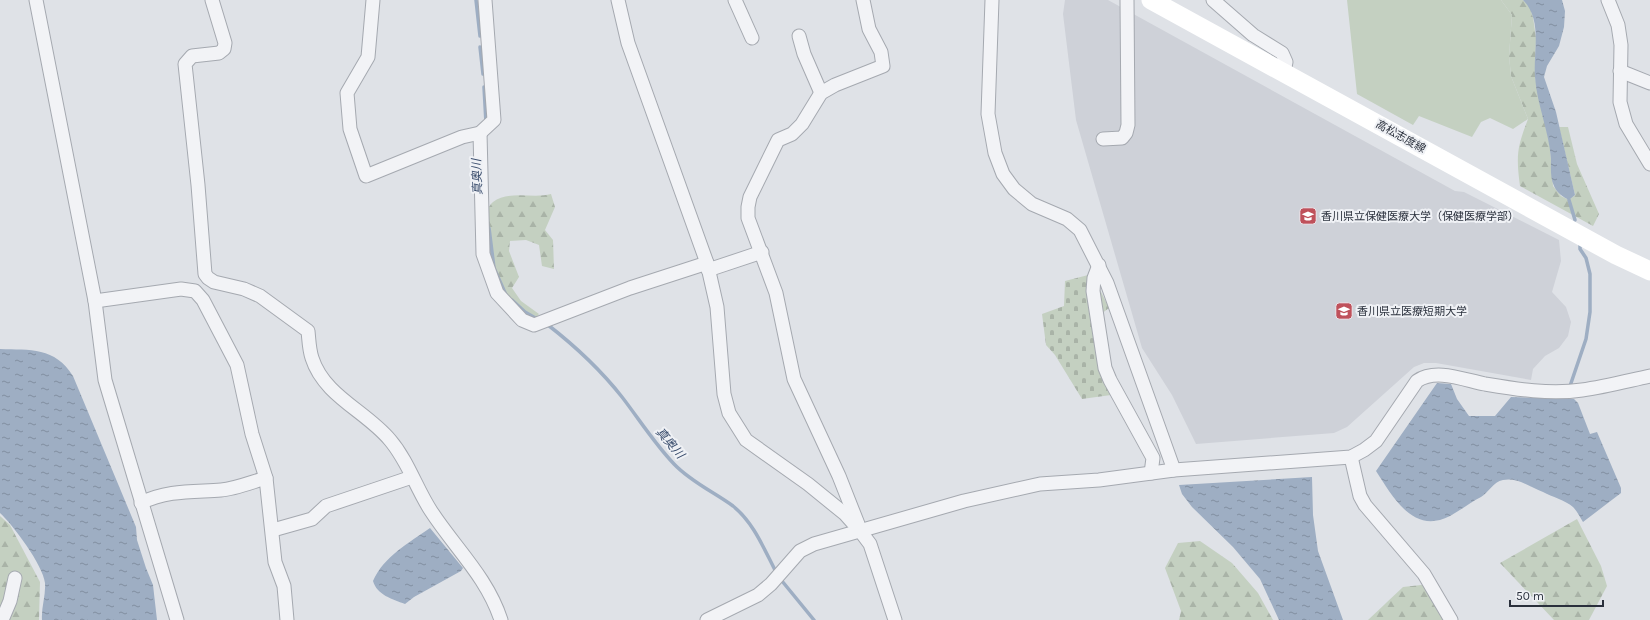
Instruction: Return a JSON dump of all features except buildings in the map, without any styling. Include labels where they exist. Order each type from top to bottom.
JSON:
[{"type":"main road","name":"高松志度線","points":[[1151,0],[1616,255],[1650,272]]},
{"type":"street","points":[[36,0],[95,301],[105,380],[177,620]]},
{"type":"street","points":[[212,0],[225,43],[224,49],[219,52],[192,56],[185,64],[198,185],[205,274],[214,282],[244,289],[260,296],[308,331],[312,358],[322,379],[345,402],[389,439],[405,462],[412,478],[431,511],[487,587],[501,620]]},
{"type":"street","points":[[373,0],[368,57],[347,93],[350,129],[366,176],[462,137],[480,133],[494,120],[485,0]]},
{"type":"street","points":[[618,0],[628,43],[708,267],[717,307],[724,394],[729,413],[746,440],[759,451],[808,484],[845,514],[861,532],[870,544],[895,620]]},
{"type":"street","points":[[735,0],[752,38]]},
{"type":"street","points":[[861,532],[839,476],[794,379],[776,293],[762,252],[748,218],[748,207],[750,197],[778,140],[792,134],[802,124],[821,93],[835,85],[883,66],[881,52],[869,29],[863,0]]},
{"type":"street","points":[[992,0],[988,114],[995,153],[1002,174],[1014,189],[1032,204],[1067,219],[1080,230],[1107,283],[1174,470]]},
{"type":"street","points":[[1103,139],[1122,138],[1126,133],[1128,124],[1127,0]]},
{"type":"street","points":[[1212,0],[1253,35],[1282,53],[1286,62],[1284,72]]},
{"type":"street","points":[[1608,0],[1618,25],[1621,45],[1620,102],[1626,124],[1650,164]]},
{"type":"street","points":[[799,36],[804,54],[821,93]]},
{"type":"street","points":[[1620,71],[1650,83]]},
{"type":"street","points":[[480,133],[484,254],[497,293],[522,320],[534,325],[630,288],[762,252]]},
{"type":"street","points":[[1099,265],[1094,278],[1093,291],[1105,368],[1110,380],[1153,458],[1151,473]]},
{"type":"street","points":[[95,301],[181,289],[195,291],[203,300],[237,365],[252,434],[266,478],[276,562],[284,586],[287,620]]},
{"type":"street","points":[[707,620],[758,595],[771,584],[800,552],[814,544],[1003,491],[1040,484],[1099,480],[1174,470],[1351,457],[1376,441],[1417,381],[1424,376],[1436,375],[1487,384],[1545,391],[1581,390],[1650,376]]},
{"type":"street","points":[[1351,457],[1360,496],[1424,574],[1451,620]]},
{"type":"street","points":[[141,503],[155,496],[174,492],[222,490],[266,478]]},
{"type":"street","points":[[273,530],[312,519],[326,506],[412,478]]},
{"type":"street","points":[[2,620],[10,601],[15,578]]},
{"type":"shaded area","name":"香川県立保健医療大学（保健医療学部）","points":[[1065,0],[1108,0],[1455,191],[1464,192],[1559,240],[1561,261],[1552,292],[1566,307],[1571,322],[1568,336],[1559,348],[1545,356],[1533,369],[1531,380],[1436,363],[1424,363],[1414,367],[1347,427],[1334,433],[1196,444],[1172,395],[1142,348],[1076,120],[1063,14]]},
{"type":"green space","points":[[1347,0],[1501,0],[1512,15],[1509,56],[1511,76],[1528,119],[1513,129],[1490,118],[1481,122],[1472,137],[1419,116],[1413,125],[1357,94]]},
{"type":"green space","points":[[1501,0],[1523,0],[1529,5],[1533,17],[1536,38],[1535,77],[1550,146],[1553,186],[1561,196],[1569,200],[1575,195],[1559,127],[1568,127],[1577,164],[1599,214],[1593,226],[1520,186],[1518,152],[1528,119],[1511,76],[1509,56],[1512,15]]},
{"type":"green space","points":[[551,194],[555,207],[545,230],[553,240],[554,269],[542,266],[539,245],[526,240],[510,241],[509,251],[519,277],[512,288],[521,301],[539,314],[533,321],[514,308],[499,290],[495,282],[486,245],[486,219],[488,209],[493,202],[499,198],[506,196],[537,196]]},
{"type":"green space","points":[[1092,274],[1109,308],[1101,314],[1111,395],[1082,399],[1055,355],[1046,345],[1042,314],[1064,306],[1065,281]]},
{"type":"green space","points":[[0,516],[10,525],[40,582],[39,620],[0,620]]},
{"type":"green space","points":[[1577,519],[1601,566],[1607,586],[1589,620],[1554,620],[1500,563]]},
{"type":"green space","points":[[1200,541],[1232,563],[1258,593],[1273,620],[1179,620],[1181,611],[1165,568],[1178,543]]},
{"type":"green space","points":[[1430,584],[1453,620],[1368,620],[1403,587]]},
{"type":"water","points":[[1523,0],[1562,0],[1565,11],[1564,27],[1559,46],[1547,66],[1544,77],[1556,112],[1575,195],[1569,200],[1557,191],[1552,180],[1550,149],[1536,87],[1535,27],[1529,8]]},
{"type":"water","points":[[0,349],[32,350],[50,355],[66,367],[73,376],[136,527],[137,540],[153,585],[157,620],[42,620],[45,588],[43,575],[27,546],[0,513]]},
{"type":"water","points":[[1437,383],[1451,384],[1457,399],[1469,416],[1495,416],[1511,397],[1574,399],[1578,403],[1590,434],[1597,432],[1621,488],[1621,493],[1583,522],[1574,509],[1566,502],[1518,481],[1508,479],[1496,483],[1484,495],[1450,516],[1437,521],[1425,521],[1415,517],[1397,502],[1376,471]]},
{"type":"water","points":[[1312,477],[1313,515],[1318,551],[1343,620],[1279,620],[1260,579],[1233,547],[1192,507],[1182,494],[1179,485]]},
{"type":"water","points":[[430,528],[463,568],[461,571],[414,597],[405,604],[381,593],[373,581],[384,564],[390,557]]},
{"type":"waterway","name":"真奥川","points":[[476,0],[480,36]]},
{"type":"waterway","name":"真奥川","points":[[480,47],[483,74]]},
{"type":"waterway","name":"真奥川","points":[[484,87],[486,123]]},
{"type":"waterway","points":[[1569,200],[1575,220]]},
{"type":"waterway","name":"真奥川","points":[[489,228],[494,268],[506,295]]},
{"type":"waterway","points":[[1569,389],[1586,339],[1590,312],[1590,274],[1586,258],[1580,249],[1580,243]]},
{"type":"waterway","name":"真奥川","points":[[512,300],[525,312],[537,319]]},
{"type":"waterway","name":"真奥川","points":[[548,325],[596,367],[622,397],[660,448],[674,464],[688,476],[733,506],[747,520],[753,528],[776,572]]},
{"type":"waterway","name":"真奥川","points":[[782,581],[814,620]]},
{"type":"place","name":"香川県立保健医療大学（保健医療学部）","points":[[1308,216]]},
{"type":"place","name":"香川県立医療短期大学","points":[[1344,311]]}]
